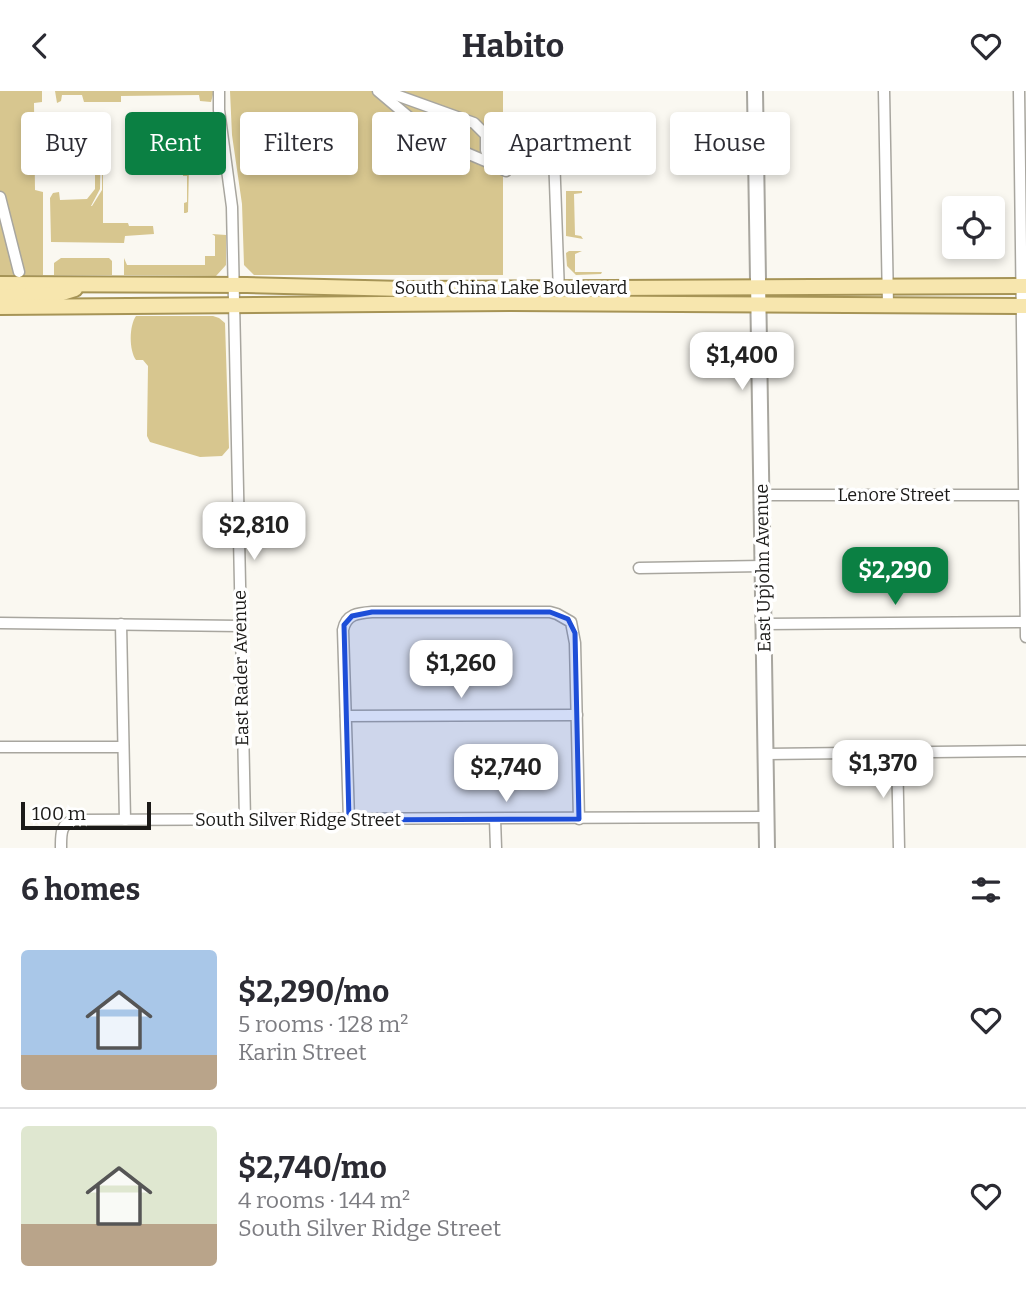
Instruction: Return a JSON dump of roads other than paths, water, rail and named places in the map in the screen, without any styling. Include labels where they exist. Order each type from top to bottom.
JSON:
[{"type":"main road","name":"South China Lake Boulevard","points":[[0,284],[404,289],[758,288],[776,285],[1023,286]]},
{"type":"main road","points":[[0,297],[59,293],[89,284]]},
{"type":"main road","name":"South China Lake Boulevard","points":[[0,307],[559,304],[1024,306]]},
{"type":"street","name":"East Rader Avenue","points":[[219,91],[219,110],[232,207],[245,820]]},
{"type":"street","points":[[378,91],[403,112]]},
{"type":"street","points":[[385,91],[474,123],[484,133]]},
{"type":"street","name":"East Upjohn Avenue","points":[[755,91],[767,848]]},
{"type":"street","points":[[884,91],[888,305]]},
{"type":"street","points":[[1019,91],[1024,306],[1026,637]]},
{"type":"street","points":[[555,175],[559,304]]},
{"type":"street","points":[[0,197],[19,272]]},
{"type":"street","name":"Lenore Street","points":[[762,495],[1026,495]]},
{"type":"street","points":[[639,568],[763,566]]},
{"type":"street","points":[[349,820],[343,631],[344,625],[352,616],[372,612],[550,613],[571,622],[575,633],[579,819]]},
{"type":"street","points":[[764,624],[1026,622]]},
{"type":"street","points":[[0,623],[240,625]]},
{"type":"street","points":[[121,624],[125,820]]},
{"type":"street","points":[[346,716],[577,715]]},
{"type":"street","points":[[0,747],[123,747]]},
{"type":"street","points":[[897,751],[899,848]]},
{"type":"street","points":[[766,754],[1026,751]]},
{"type":"street","name":"South Silver Ridge Street","points":[[61,848],[64,826],[68,821],[767,817]]},
{"type":"street","points":[[495,819],[496,848]]}]
